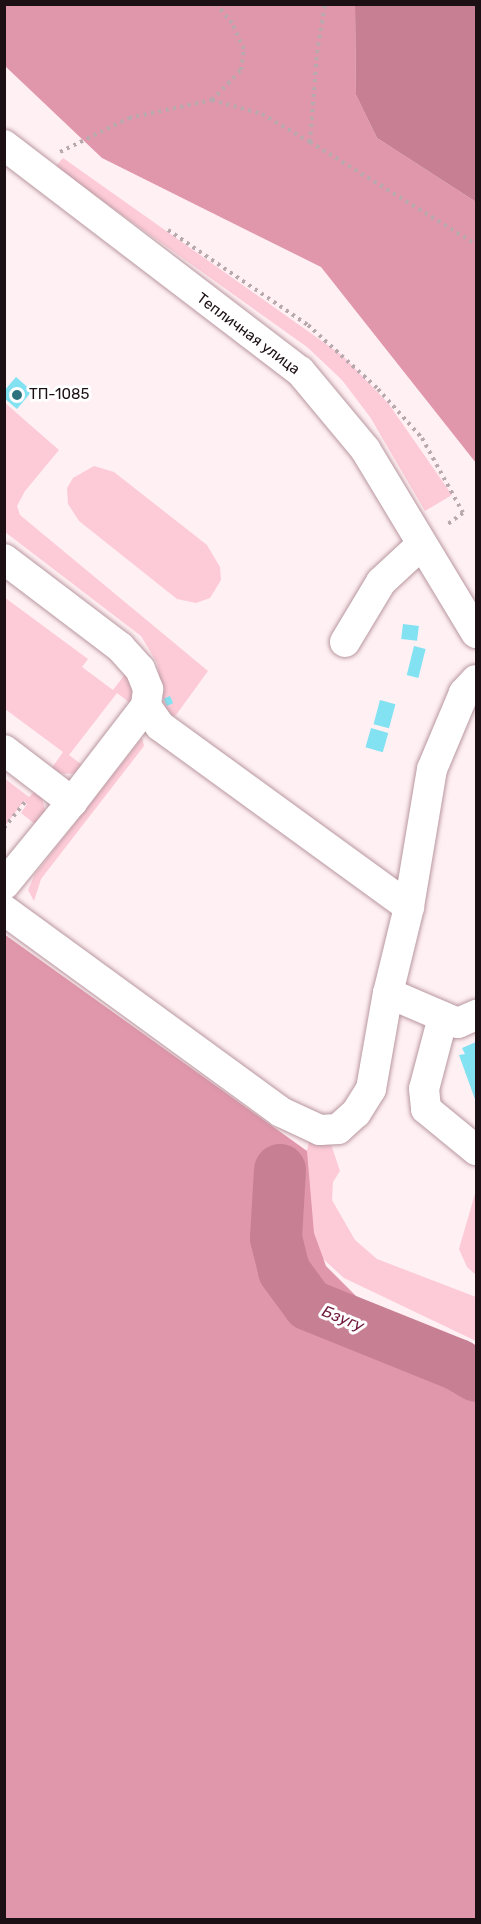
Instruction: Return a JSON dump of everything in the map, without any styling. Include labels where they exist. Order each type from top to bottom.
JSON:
[{"type":"street","name":"Тепличная улица","points":[[4,145],[300,372],[365,449],[421,545],[477,633]]},
{"type":"street","points":[[345,642],[381,582],[421,545]]},
{"type":"street","points":[[4,559],[120,646],[140,669],[148,689],[146,706],[4,885]]},
{"type":"street","points":[[4,910],[281,1112],[320,1130],[338,1130],[356,1113],[371,1089],[388,993],[409,907],[432,769],[464,693],[477,680]]},
{"type":"street","points":[[146,706],[160,726],[409,907]]},
{"type":"street","points":[[4,750],[72,802]]},
{"type":"street","points":[[388,993],[458,1023],[477,1015]]},
{"type":"street","points":[[443,1017],[424,1089],[426,1108],[477,1150]]},
{"type":"path","points":[[212,100],[241,70],[244,49],[231,23],[216,4]]},
{"type":"path","points":[[310,142],[317,53],[325,4]]},
{"type":"path","points":[[41,172],[59,153],[129,118],[212,100],[262,114],[477,244]]},
{"type":"path","points":[[4,828],[25,801]]},
{"type":"shaded area","points":[[4,5],[355,5],[356,95],[377,138],[476,202],[476,463],[321,267],[102,158],[5,66]]},
{"type":"shaded area","points":[[355,5],[476,5],[476,202],[377,138],[356,95]]},
{"type":"shaded area","points":[[63,158],[343,356],[388,403],[452,495],[425,511],[370,417],[342,380],[307,347],[55,167]]},
{"type":"shaded area","points":[[4,402],[59,450],[25,491],[17,506],[20,515],[208,671],[176,715],[171,717],[164,705],[157,663],[141,636],[5,532]]},
{"type":"shaded area","points":[[94,466],[114,472],[207,545],[220,567],[221,580],[210,598],[196,603],[177,599],[79,521],[68,504],[67,488],[73,478]]},
{"type":"shaded area","points":[[4,597],[88,659],[82,667],[113,690],[129,669],[133,675],[134,706],[117,693],[69,755],[86,768],[80,773],[64,774],[51,769],[63,752],[5,709]]},
{"type":"shaded area","points":[[142,738],[144,746],[41,879],[34,901],[28,890],[35,874]]},
{"type":"shaded area","points":[[4,778],[29,797],[35,791],[42,798],[46,814],[40,828],[21,813],[27,804],[24,801],[5,826]]},
{"type":"shaded area","points":[[4,934],[307,1151],[314,1233],[326,1266],[359,1299],[476,1356],[476,1919],[5,1919]]},
{"type":"shaded area","points":[[312,1130],[329,1138],[340,1171],[333,1182],[332,1200],[355,1240],[377,1259],[476,1297],[476,1341],[344,1278],[321,1257],[312,1244],[301,1174]]},
{"type":"shaded area","points":[[476,1190],[476,1275],[467,1267],[459,1249]]},
{"type":"building","name":"ТП-1085","points":[[16,377],[32,391],[17,409],[4,398],[4,391]]},
{"type":"building","points":[[403,624],[419,626],[417,641],[401,639]]},
{"type":"building","points":[[414,646],[426,649],[418,678],[407,675]]},
{"type":"building","points":[[170,696],[173,703],[167,706],[164,699]]},
{"type":"building","points":[[380,700],[395,704],[389,728],[374,724]]},
{"type":"building","points":[[371,728],[388,733],[383,752],[365,747]]},
{"type":"building","points":[[476,1042],[476,1102],[459,1055],[465,1054],[462,1048]]},
{"type":"waterway","name":"Бзугу","points":[[280,1170],[276,1238],[284,1271],[309,1305],[458,1365],[476,1376]]},
{"type":"place","name":"ТП-1085","points":[[17,395]]}]
